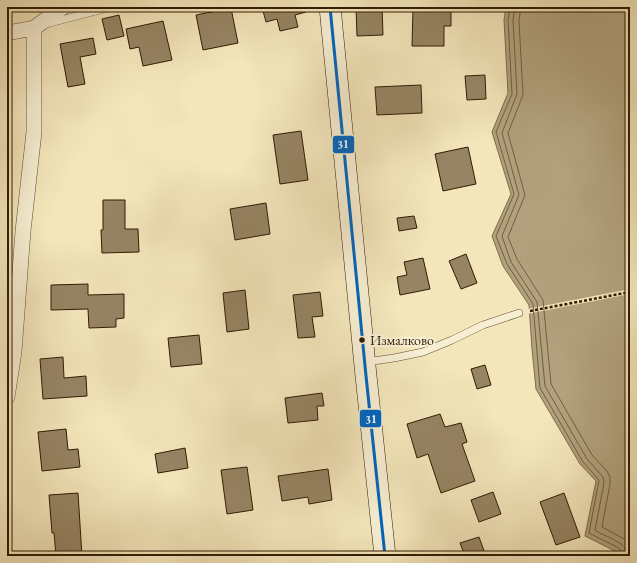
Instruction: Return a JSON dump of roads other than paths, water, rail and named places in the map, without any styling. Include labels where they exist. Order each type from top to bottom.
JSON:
[{"type":"main road","points":[[330,7],[364,362],[385,556]]},
{"type":"street","points":[[7,33],[34,28],[63,7]]},
{"type":"street","points":[[7,397],[14,352],[23,231],[34,132],[34,28]]},
{"type":"lane","points":[[34,28],[111,7]]},
{"type":"lane","points":[[364,362],[424,352],[483,325],[519,313]]},
{"type":"water","points":[[506,7],[630,7],[630,556],[620,556],[617,552],[585,536],[596,481],[580,464],[536,389],[529,305],[503,266],[492,236],[511,194],[492,132],[508,93],[504,20]]},
{"type":"place","name":"Измалково","points":[[362,340]]}]
